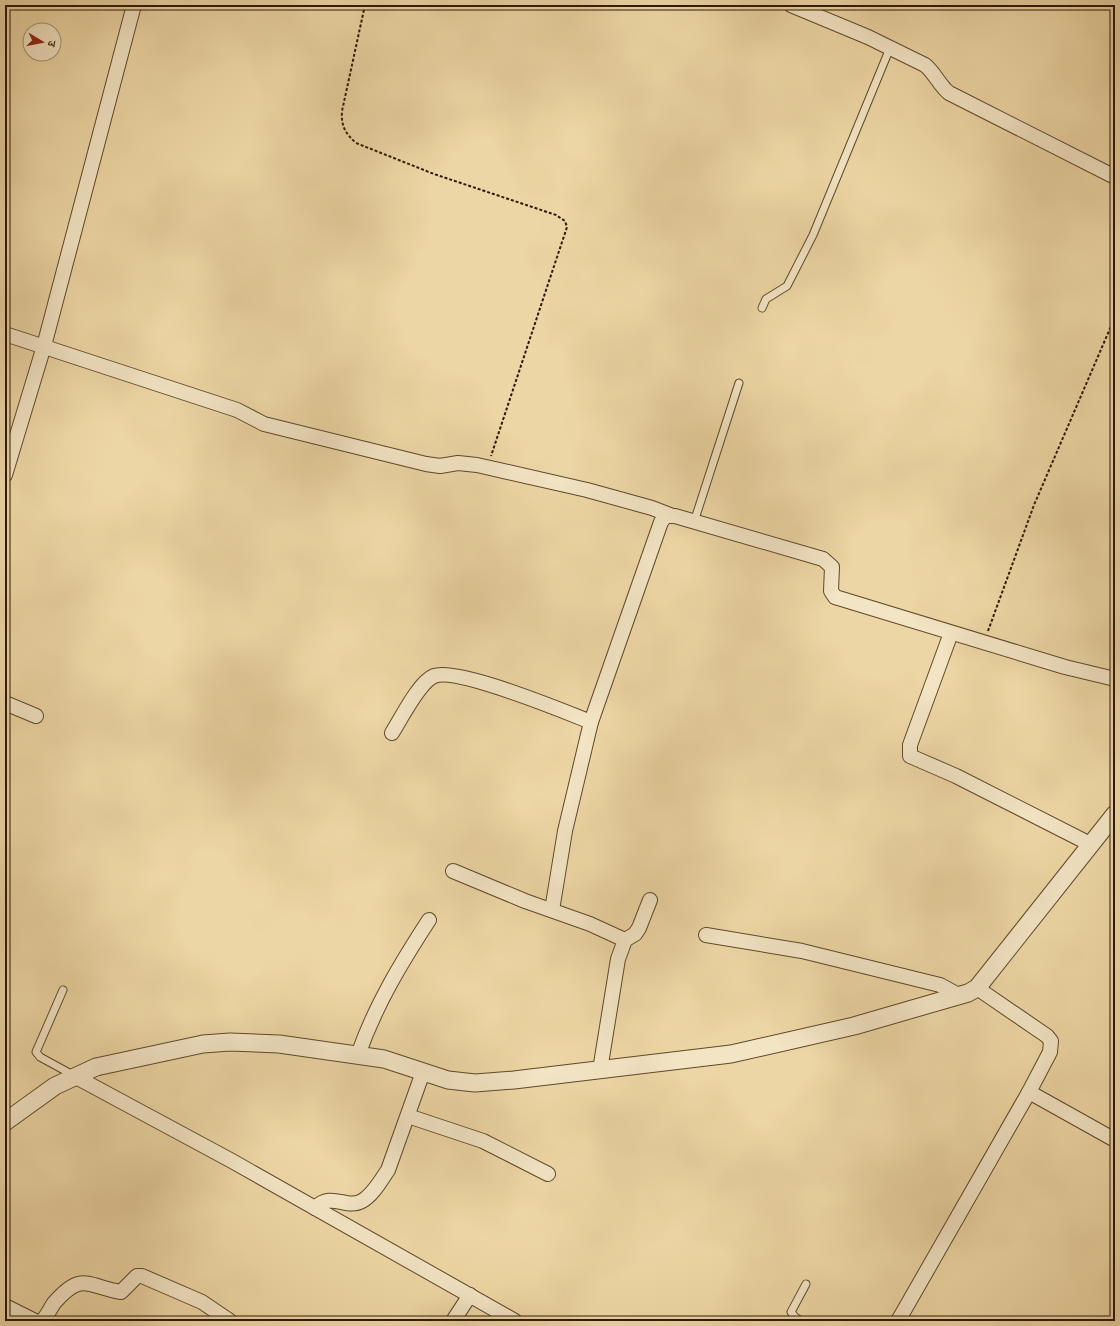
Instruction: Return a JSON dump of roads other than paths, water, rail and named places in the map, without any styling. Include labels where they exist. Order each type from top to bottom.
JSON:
[{"type":"street","points":[[5,475],[44,346],[134,5]]},
{"type":"street","points":[[791,5],[890,48],[925,65],[931,70],[940,84],[949,93],[1115,177]]},
{"type":"street","points":[[5,334],[237,410],[264,424],[426,464],[440,466],[466,464],[587,490],[823,559],[832,567],[831,590],[835,598],[984,643],[1115,679]]},
{"type":"street","points":[[552,910],[565,831],[591,722],[661,522],[663,518],[670,515]]},
{"type":"street","points":[[951,633],[910,745],[910,756],[956,776],[1090,844]]},
{"type":"street","points":[[392,733],[422,686],[433,677],[443,675],[480,681],[591,722]]},
{"type":"street","points":[[5,703],[36,716]]},
{"type":"street","points":[[5,1122],[55,1086],[96,1066],[172,1049],[203,1044],[230,1042],[279,1044],[358,1055],[384,1059],[448,1080],[476,1083],[731,1054],[854,1026],[960,996],[977,988],[1115,814]]},
{"type":"street","points":[[453,871],[525,901],[603,929],[625,940]]},
{"type":"street","points":[[600,1070],[618,959],[625,940],[635,934],[639,928],[650,900]]},
{"type":"street","points":[[358,1055],[377,1008],[398,968],[429,920]]},
{"type":"street","points":[[706,936],[809,953],[940,985],[960,996]]},
{"type":"street","points":[[898,1321],[1029,1092],[1050,1052],[1051,1041],[1047,1036],[977,988]]},
{"type":"street","points":[[315,1208],[320,1202],[327,1200],[352,1204],[360,1203],[366,1199],[388,1170],[423,1072]]},
{"type":"street","points":[[76,1076],[315,1208],[515,1321]]},
{"type":"street","points":[[1029,1092],[1115,1140]]},
{"type":"street","points":[[408,1116],[483,1141],[548,1174]]},
{"type":"street","points":[[42,1321],[66,1289],[78,1283],[86,1283],[121,1292],[137,1276],[142,1276],[202,1302],[230,1321]]},
{"type":"street","points":[[453,1321],[470,1295]]},
{"type":"street","points":[[5,1306],[35,1321]]},
{"type":"lane","points":[[762,308],[766,299],[787,286],[813,235],[890,48]]},
{"type":"lane","points":[[694,522],[739,383]]},
{"type":"lane","points":[[63,990],[36,1052],[40,1057],[76,1076]]},
{"type":"lane","points":[[801,1321],[794,1317],[791,1312],[806,1284]]}]
